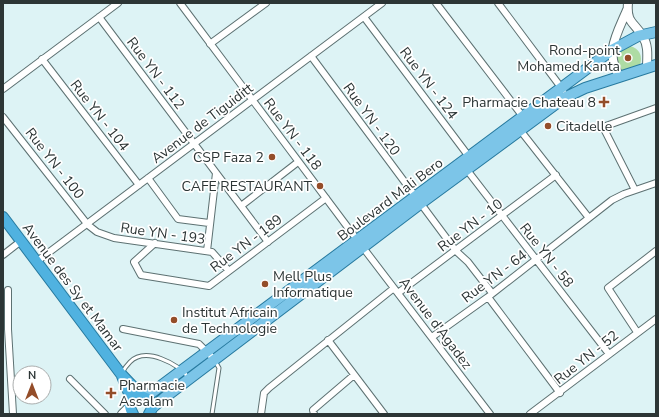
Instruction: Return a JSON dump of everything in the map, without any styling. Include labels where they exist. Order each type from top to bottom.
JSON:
[{"type":"highway","name":"Avenue des Sy et Mamar","points":[[3,217],[121,374],[150,401],[152,412]]},
{"type":"highway","name":"Avenue des Sy et Mamar","points":[[121,374],[132,407]]},
{"type":"highway","points":[[132,407],[137,397],[144,397]]},
{"type":"main road","name":"Boulevard Mali Bero","points":[[470,163],[523,123],[560,87],[612,50],[642,34],[656,32]]},
{"type":"main road","name":"Boulevard Mali Bero","points":[[144,397],[186,374],[211,356],[417,200],[470,163],[523,123],[567,96],[585,88],[652,67]]},
{"type":"main road","name":"Boulevard Mali Bero","points":[[152,412],[186,374]]},
{"type":"street","points":[[3,89],[118,3]]},
{"type":"street","name":"Rue YN - 118","points":[[180,3],[360,244]]},
{"type":"street","points":[[210,44],[266,3]]},
{"type":"street","name":"Avenue de Tiguiditt","points":[[36,262],[88,225],[252,99],[382,3]]},
{"type":"street","points":[[436,3],[523,123],[556,175],[590,218]]},
{"type":"street","points":[[498,3],[567,96]]},
{"type":"street","points":[[628,7],[633,26],[642,34],[652,67]]},
{"type":"street","points":[[620,77],[612,63],[612,50],[628,7]]},
{"type":"street","name":"Rue YN - 112","points":[[99,17],[268,242]]},
{"type":"street","name":"Rue YN - 124","points":[[364,17],[470,163]]},
{"type":"street","name":"Rue YN - 120","points":[[311,56],[417,200],[456,251],[468,262],[560,393]]},
{"type":"street","name":"Rue YN - 104","points":[[42,59],[139,185]]},
{"type":"street","points":[[635,190],[603,126],[656,108]]},
{"type":"street","name":"Rue YN - 100","points":[[3,117],[88,225]]},
{"type":"street","points":[[241,206],[298,162]]},
{"type":"street","name":"Rue YN - 58","points":[[470,163],[502,216],[608,354]]},
{"type":"street","points":[[207,251],[216,172]]},
{"type":"street","name":"Rue YN - 10","points":[[261,414],[266,390],[328,340],[396,290],[456,251],[556,175]]},
{"type":"street","points":[[148,178],[178,219],[209,223]]},
{"type":"street","name":"Rue YN - 64","points":[[432,337],[490,295],[612,200],[656,183]]},
{"type":"street","name":"Rue YN - 189","points":[[155,244],[134,262],[142,275],[207,286],[326,198]]},
{"type":"street","name":"Rue YN - 193","points":[[88,225],[97,232],[105,235],[207,251],[213,253],[229,271]]},
{"type":"street","points":[[3,256],[21,241]]},
{"type":"street","name":"Avenue d'Agadez","points":[[360,244],[490,414]]},
{"type":"street","points":[[637,332],[608,291],[608,288],[656,251]]},
{"type":"street","points":[[8,290],[8,329],[14,414]]},
{"type":"street","name":"Rue YN - 52","points":[[530,414],[560,393],[656,318]]},
{"type":"street","points":[[124,329],[199,344],[211,356]]},
{"type":"street","points":[[328,340],[384,414]]},
{"type":"street","points":[[314,414],[313,410],[354,375]]},
{"type":"street","points":[[70,380],[105,414]]},
{"type":"street","points":[[122,414],[132,407]]},
{"type":"lane","points":[[121,374],[130,362],[144,356],[162,360],[186,374]]},
{"type":"lane","points":[[211,356],[219,368],[212,414]]},
{"type":"green space","points":[[628,46],[637,50],[641,59],[637,68],[628,72],[619,68],[615,59],[619,50]]},
{"type":"place","name":"Rond-point Mohamed Kanta","points":[[628,58]]},
{"type":"place","name":"Pharmacie Chateau 8","points":[[604,102]]},
{"type":"place","name":"Citadelle","points":[[548,126]]},
{"type":"place","name":"CSP Faza 2","points":[[272,157]]},
{"type":"place","name":"CAFE RESTAURANT","points":[[320,186]]},
{"type":"place","name":"Mell Plus Informatique","points":[[265,284]]},
{"type":"place","name":"Institut Africain de Technologie","points":[[174,320]]},
{"type":"place","name":"Pharmacie Assalam","points":[[111,393]]}]
